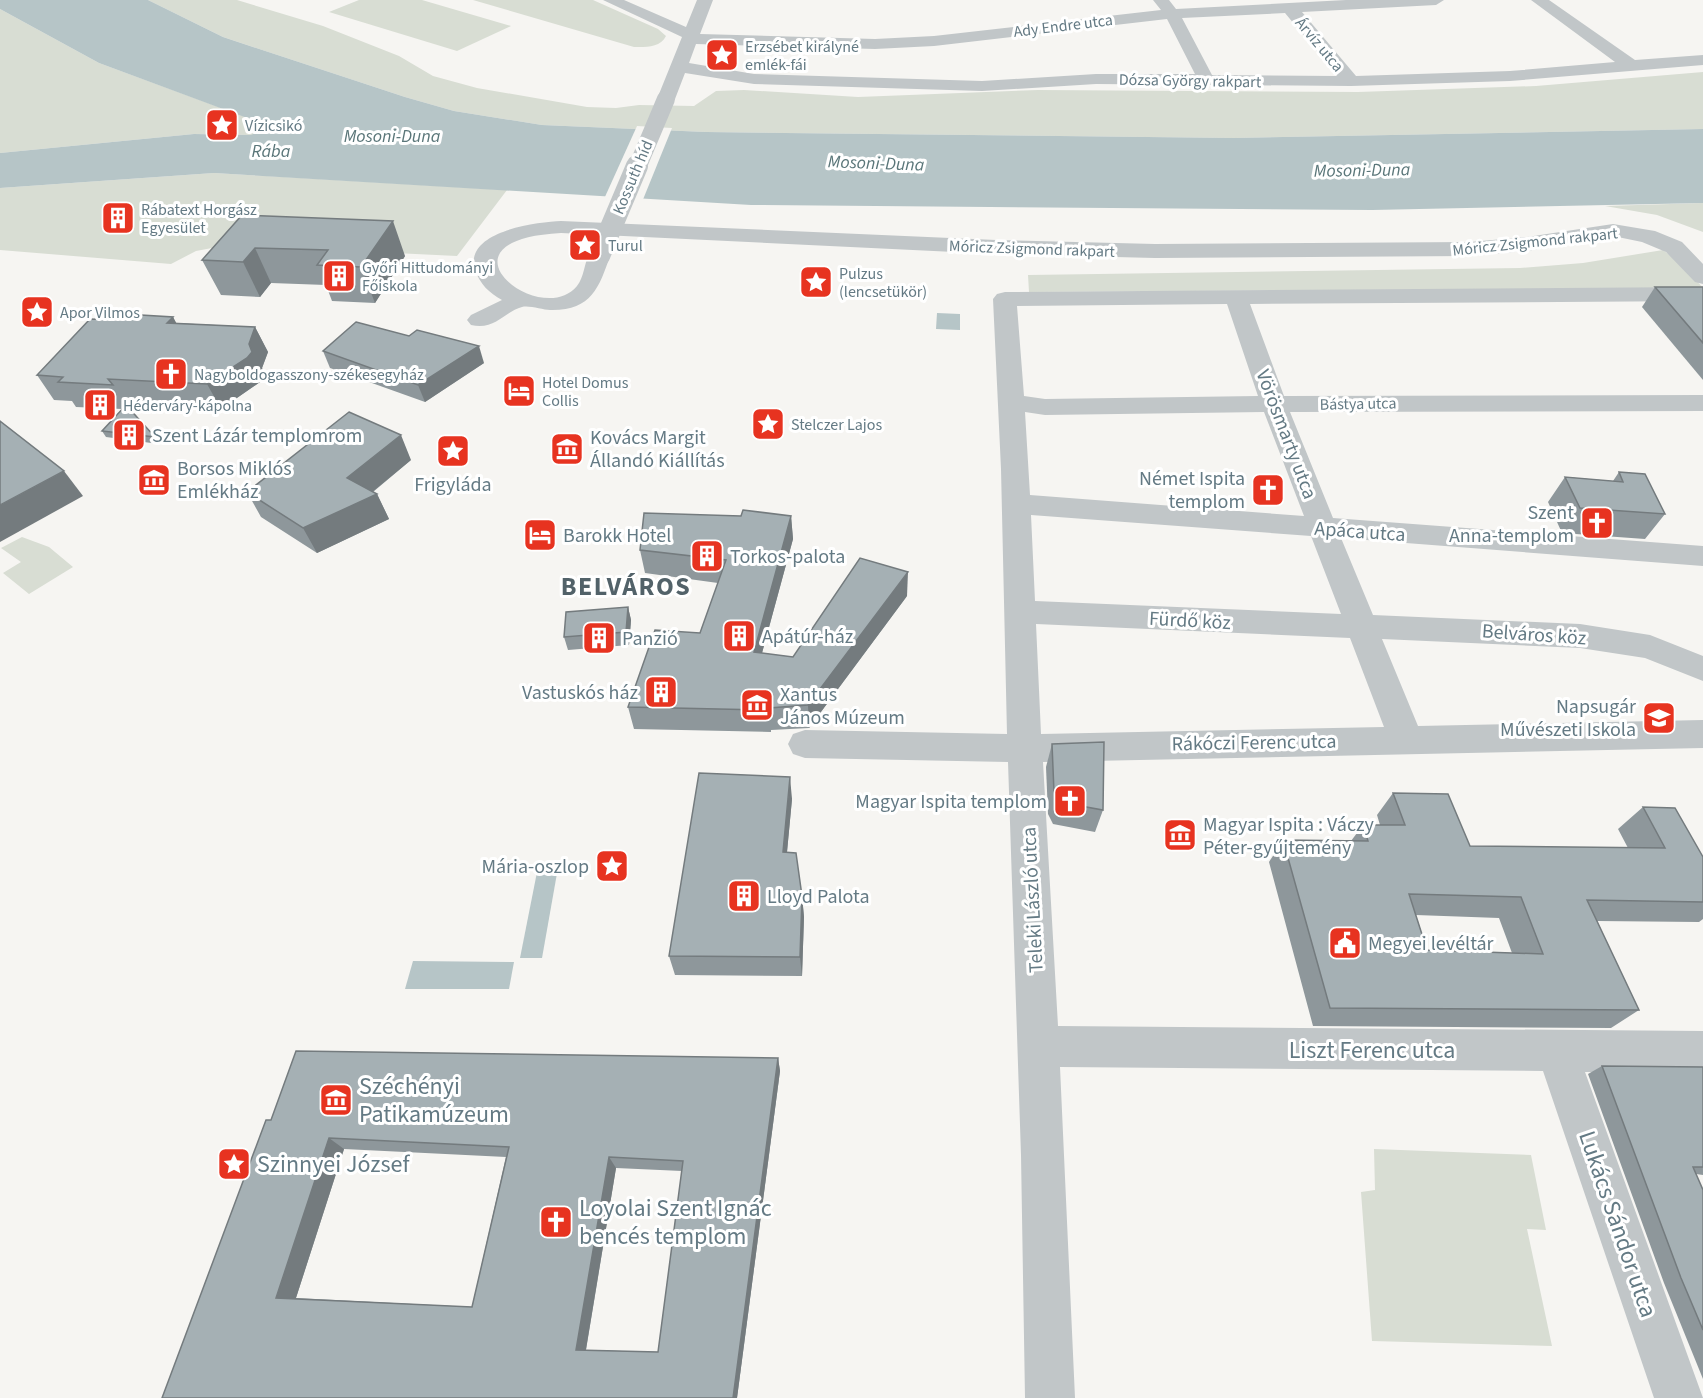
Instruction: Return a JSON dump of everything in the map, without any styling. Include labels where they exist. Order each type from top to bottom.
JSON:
[{"type":"street","points":[[611,0],[664,22],[691,37]]},
{"type":"street","points":[[1161,0],[1172,14],[1207,81]]},
{"type":"street","name":"Ady Endre utca","points":[[691,37],[875,44],[1172,14],[1436,0]]},
{"type":"street","points":[[1539,0],[1632,66]]},
{"type":"street","points":[[664,22],[703,7]]},
{"type":"street","name":"Kossuth híd","points":[[586,289],[703,7]]},
{"type":"street","name":"Árvíz utca","points":[[1289,7],[1351,81]]},
{"type":"street","points":[[1000,85],[1012,31]]},
{"type":"street","name":"Dózsa György rakpart","points":[[678,67],[764,79],[1000,85],[1096,79],[1351,81],[1510,76],[1703,60]]},
{"type":"street","name":"Móricz Zsigmond rakpart","points":[[586,289],[568,301],[552,304],[519,299],[500,289],[491,279],[486,268],[489,249],[518,233],[561,227],[948,245],[1143,251],[1470,249],[1527,244],[1613,230],[1647,236],[1674,247],[1703,277]]},
{"type":"street","points":[[1236,297],[1703,294]]},
{"type":"street","name":"Teleki László utca","points":[[1050,1398],[1040,1046],[1025,747],[1013,402],[1005,299],[1236,297]]},
{"type":"street","name":"Vörösmarty utca","points":[[1236,297],[1274,405],[1325,529],[1360,627],[1406,739]]},
{"type":"street","points":[[479,320],[500,312],[519,299]]},
{"type":"street","name":"Bástya utca","points":[[1013,402],[1045,407],[1456,402],[1703,403]]},
{"type":"street","name":"Apáca utca","points":[[1017,504],[1703,556]]},
{"type":"street","name":"Fürdő köz","points":[[1021,612],[1360,627]]},
{"type":"street","name":"Belváros köz","points":[[1360,627],[1580,636],[1650,647],[1703,669]]},
{"type":"street","name":"Rákóczi Ferenc utca","points":[[805,744],[982,749],[1703,734]]},
{"type":"street","name":"Liszt Ferenc utca","points":[[1040,1046],[1703,1052]]},
{"type":"street","name":"Lukács Sándor utca","points":[[1557,1051],[1680,1398]]},
{"type":"shaded area","points":[[148,0],[237,0],[323,26],[399,56],[433,76],[477,88],[587,107],[694,106],[716,91],[744,90],[858,97],[1038,90],[1358,92],[1536,86],[1703,72],[1703,129],[1234,138],[706,132],[542,125],[454,111],[405,97],[223,37]]},
{"type":"shaded area","points":[[359,0],[422,0],[511,26],[457,51],[329,12]]},
{"type":"shaded area","points":[[473,0],[593,0],[658,29],[666,36],[656,45],[634,47]]},
{"type":"shaded area","points":[[0,9],[99,63],[270,126],[252,135],[194,134],[0,153]]},
{"type":"shaded area","points":[[214,173],[507,190],[457,256],[228,245],[196,251],[171,264],[0,250],[0,188]]},
{"type":"shaded area","points":[[1703,203],[1703,232],[1657,215],[1605,206]]},
{"type":"shaded area","points":[[1663,250],[1684,266],[1703,288],[1029,292],[1028,275],[1520,268],[1583,263]]},
{"type":"shaded area","points":[[22,537],[49,547],[73,567],[29,594],[3,573],[21,562],[1,548]]},
{"type":"shaded area","points":[[1374,1149],[1531,1155],[1546,1230],[1527,1229],[1552,1346],[1372,1341],[1361,1192],[1375,1190]]},
{"type":"water","points":[[0,0],[148,0],[223,37],[405,97],[454,111],[542,125],[706,132],[1234,138],[1703,129],[1703,203],[1372,210],[751,205],[214,173],[0,188],[0,153],[194,134],[251,135],[269,126],[99,63],[0,9]]},
{"type":"water","points":[[937,313],[960,314],[960,330],[936,329]]},
{"type":"water","points":[[539,862],[559,862],[542,958],[520,958]]},
{"type":"water","points":[[413,961],[514,962],[509,989],[405,989]]},
{"type":"pier","points":[[637,126],[672,128],[642,202],[604,199]]},
{"type":"building","points":[[242,215],[393,221],[361,267],[317,265],[328,250],[255,248],[243,262],[202,260]]},
{"type":"building","points":[[1655,287],[1703,287],[1703,343]]},
{"type":"building","points":[[124,314],[173,317],[167,323],[255,327],[249,344],[252,352],[247,358],[207,384],[108,379],[113,385],[58,382],[63,377],[37,375],[90,319],[119,320]]},
{"type":"building","points":[[356,322],[409,336],[417,330],[479,346],[418,385],[323,351]]},
{"type":"building","points":[[126,405],[155,437],[102,431]]},
{"type":"building","points":[[349,412],[401,435],[347,478],[377,494],[303,528],[247,492]]},
{"type":"building","points":[[0,421],[64,471],[0,505]]},
{"type":"building","points":[[1619,472],[1645,474],[1665,514],[1580,508],[1565,477],[1623,482]]},
{"type":"building","points":[[743,510],[791,516],[754,652],[793,657],[860,558],[908,572],[808,705],[769,708],[769,710],[628,707],[655,630],[700,633],[726,560],[640,550],[644,513],[741,516]]},
{"type":"building","points":[[628,607],[626,632],[564,637],[566,612]]},
{"type":"building","points":[[1104,742],[1103,810],[1059,802],[1054,792],[1052,744]]},
{"type":"building","name":"Lloyd Palota","points":[[699,773],[790,777],[783,852],[796,853],[802,896],[800,957],[669,956]]},
{"type":"building","name":"Megyei levéltár","points":[[1393,793],[1448,794],[1470,846],[1665,848],[1643,807],[1675,808],[1703,857],[1703,902],[1587,900],[1639,1010],[1330,1008],[1283,840],[1368,841],[1363,825],[1405,825]],"holes":[[[1409,894],[1521,897],[1543,954],[1427,950]]]},
{"type":"building","points":[[296,1051],[778,1058],[733,1398],[162,1398],[266,1120],[271,1120]],"holes":[[[329,1138],[509,1147],[472,1307],[276,1298]],[[609,1157],[683,1161],[658,1352],[576,1350]]]},
{"type":"building","points":[[1602,1066],[1703,1067],[1703,1167],[1693,1167],[1703,1190],[1703,1330],[1681,1278]]},
{"type":"place","name":"Erzsébet királyné emlék-fái","points":[[722,55]]},
{"type":"place","name":"Vízicsikó","points":[[222,125]]},
{"type":"place","name":"Rábatext Horgász Egyesület","points":[[118,218]]},
{"type":"place","name":"Turul","points":[[585,245]]},
{"type":"place","name":"Győri Hittudományi Főiskola","points":[[339,276]]},
{"type":"place","name":"Pulzus (lencsetükör)","points":[[816,282]]},
{"type":"place","name":"Apor Vilmos","points":[[37,312]]},
{"type":"place","name":"Nagyboldogasszony-székesegyház","points":[[171,374]]},
{"type":"place","name":"Hotel Domus Collis","points":[[519,391]]},
{"type":"place","name":"Héderváry-kápolna","points":[[100,405]]},
{"type":"place","name":"Stelczer Lajos","points":[[768,424]]},
{"type":"place","name":"Szent Lázár templomrom","points":[[129,435]]},
{"type":"place","name":"Kovács Margit Állandó Kiállítás","points":[[567,449]]},
{"type":"place","name":"Frigyláda","points":[[453,451]]},
{"type":"place","name":"Borsos Miklós Emlékház","points":[[154,480]]},
{"type":"place","name":"Német Ispita templom","points":[[1268,490]]},
{"type":"place","name":"Szent Anna-templom","points":[[1597,523]]},
{"type":"place","name":"Barokk Hotel","points":[[540,535]]},
{"type":"place","name":"Torkos-palota","points":[[707,556]]},
{"type":"place","name":"Apátúr-ház","points":[[739,636]]},
{"type":"place","name":"Panzió","points":[[599,638]]},
{"type":"place","name":"Vastuskós ház","points":[[661,692]]},
{"type":"place","name":"Xantus János Múzeum","points":[[757,705]]},
{"type":"place","name":"Napsugár Művészeti Iskola","points":[[1659,718]]},
{"type":"place","name":"Magyar Ispita templom","points":[[1070,801]]},
{"type":"place","name":"Magyar Ispita : Váczy Péter-gyűjtemény","points":[[1180,835]]},
{"type":"place","name":"Mária-oszlop","points":[[612,866]]},
{"type":"place","name":"Lloyd Palota","points":[[744,896]]},
{"type":"place","name":"Megyei levéltár","points":[[1345,943]]},
{"type":"place","name":"Széchényi Patikamúzeum","points":[[336,1100]]},
{"type":"place","name":"Szinnyei József","points":[[234,1164]]},
{"type":"place","name":"Loyolai Szent Ignác bencés templom","points":[[556,1222]]},
{"type":"district","name":"BELVÁROS","points":[[626,586]]},
{"type":"water label","name":"Mosoni-Duna","points":[[392,136]]},
{"type":"water label","name":"Rába","points":[[271,151]]},
{"type":"water label","name":"Mosoni-Duna","points":[[876,163]]},
{"type":"water label","name":"Mosoni-Duna","points":[[1362,170]]}]
